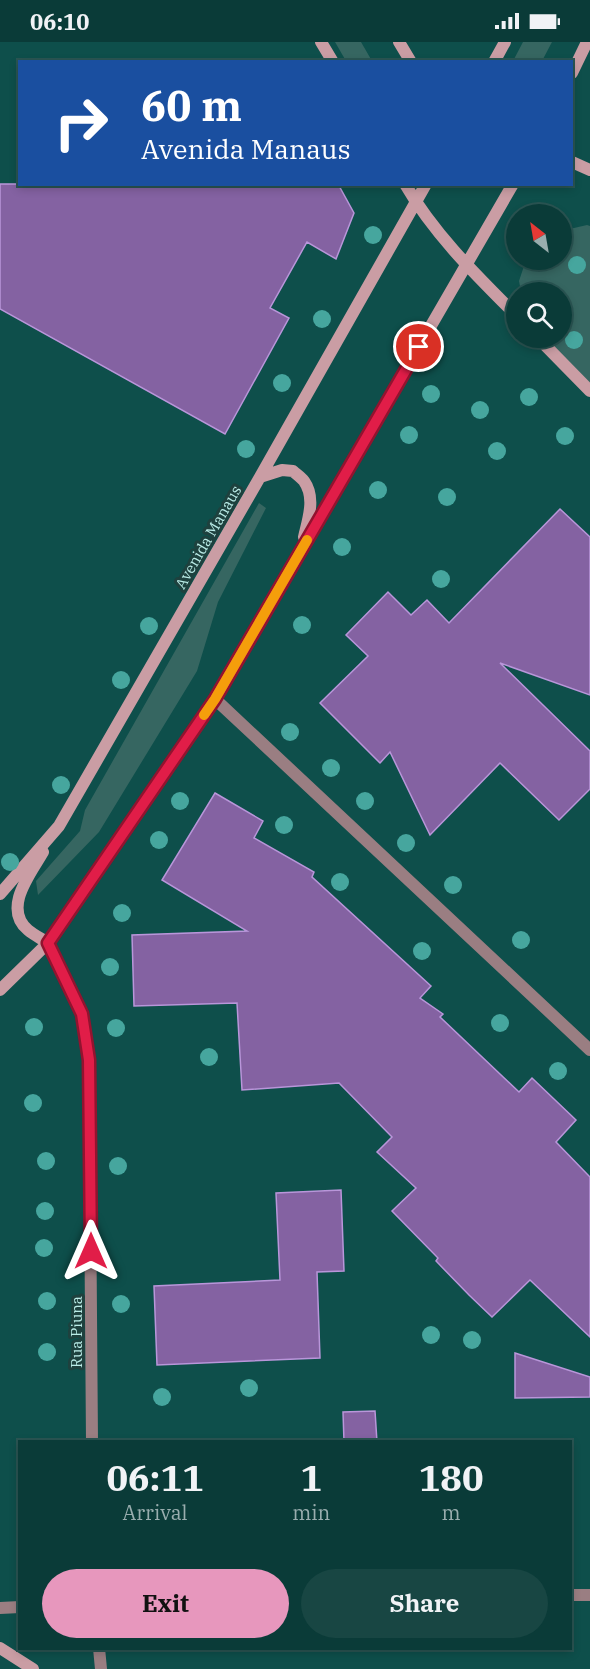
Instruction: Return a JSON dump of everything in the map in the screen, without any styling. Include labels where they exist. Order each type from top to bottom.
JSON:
[{"type":"street","points":[[321,42],[332,60]]},
{"type":"street","points":[[399,42],[410,60]]},
{"type":"street","points":[[495,60],[505,42]]},
{"type":"street","points":[[573,71],[587,42]]},
{"type":"street","points":[[573,162],[590,170]]},
{"type":"street","points":[[406,186],[415,202],[467,266],[506,305]]},
{"type":"street","name":"Avenida Manaus","points":[[0,894],[59,826],[425,186]]},
{"type":"street","points":[[0,990],[48,943],[215,699],[512,186]]},
{"type":"street","points":[[548,348],[590,391]]},
{"type":"street","points":[[260,477],[282,471],[293,471],[304,481],[310,496],[310,511],[301,550]]},
{"type":"street","points":[[215,699],[590,1050]]},
{"type":"street","points":[[48,943],[26,929],[19,917],[17,904],[23,887],[59,826]]},
{"type":"street","name":"Rua Piuna","points":[[48,943],[82,1014],[89,1060],[92,1440]]},
{"type":"street","points":[[572,1595],[590,1595]]},
{"type":"street","points":[[0,1608],[18,1607]]},
{"type":"street","points":[[0,1648],[33,1669]]},
{"type":"street","points":[[99,1650],[101,1669]]},
{"type":"shaded area","points":[[335,42],[361,42],[371,60],[345,60]]},
{"type":"shaded area","points":[[523,42],[552,42],[543,60],[514,60]]},
{"type":"shaded area","points":[[590,226],[590,384],[552,348],[572,348],[572,282],[519,281],[523,270],[572,270],[572,228]]},
{"type":"shaded area","points":[[259,503],[266,508],[218,602],[197,671],[99,832],[38,895],[36,881],[80,831],[85,810]]},
{"type":"building","points":[[0,184],[18,184],[18,186],[339,186],[354,213],[336,259],[307,242],[270,308],[289,318],[225,434],[0,309]]},
{"type":"building","points":[[560,509],[590,537],[590,695],[500,663],[590,751],[590,789],[559,820],[500,763],[430,835],[390,752],[380,763],[320,703],[368,656],[346,635],[388,592],[411,615],[427,600],[449,623]]},
{"type":"building","points":[[215,793],[263,821],[254,838],[314,872],[312,877],[431,986],[420,998],[443,1014],[440,1017],[519,1092],[532,1078],[576,1120],[556,1142],[590,1177],[590,1337],[530,1280],[492,1317],[469,1295],[436,1261],[438,1258],[392,1211],[416,1188],[377,1152],[392,1137],[339,1083],[242,1090],[237,1003],[134,1006],[132,935],[247,931],[162,880]]},
{"type":"building","points":[[341,1190],[344,1271],[317,1272],[320,1358],[157,1365],[154,1286],[280,1280],[276,1193]]},
{"type":"building","points":[[515,1353],[590,1377],[590,1397],[515,1398]]},
{"type":"building","points":[[375,1411],[377,1440],[344,1440],[343,1412]]},
{"type":"slow traffic","points":[[204,715],[307,540]]},
{"type":"route","points":[[91,1251],[89,1060],[82,1014],[48,943],[215,699],[419,347]]}]
